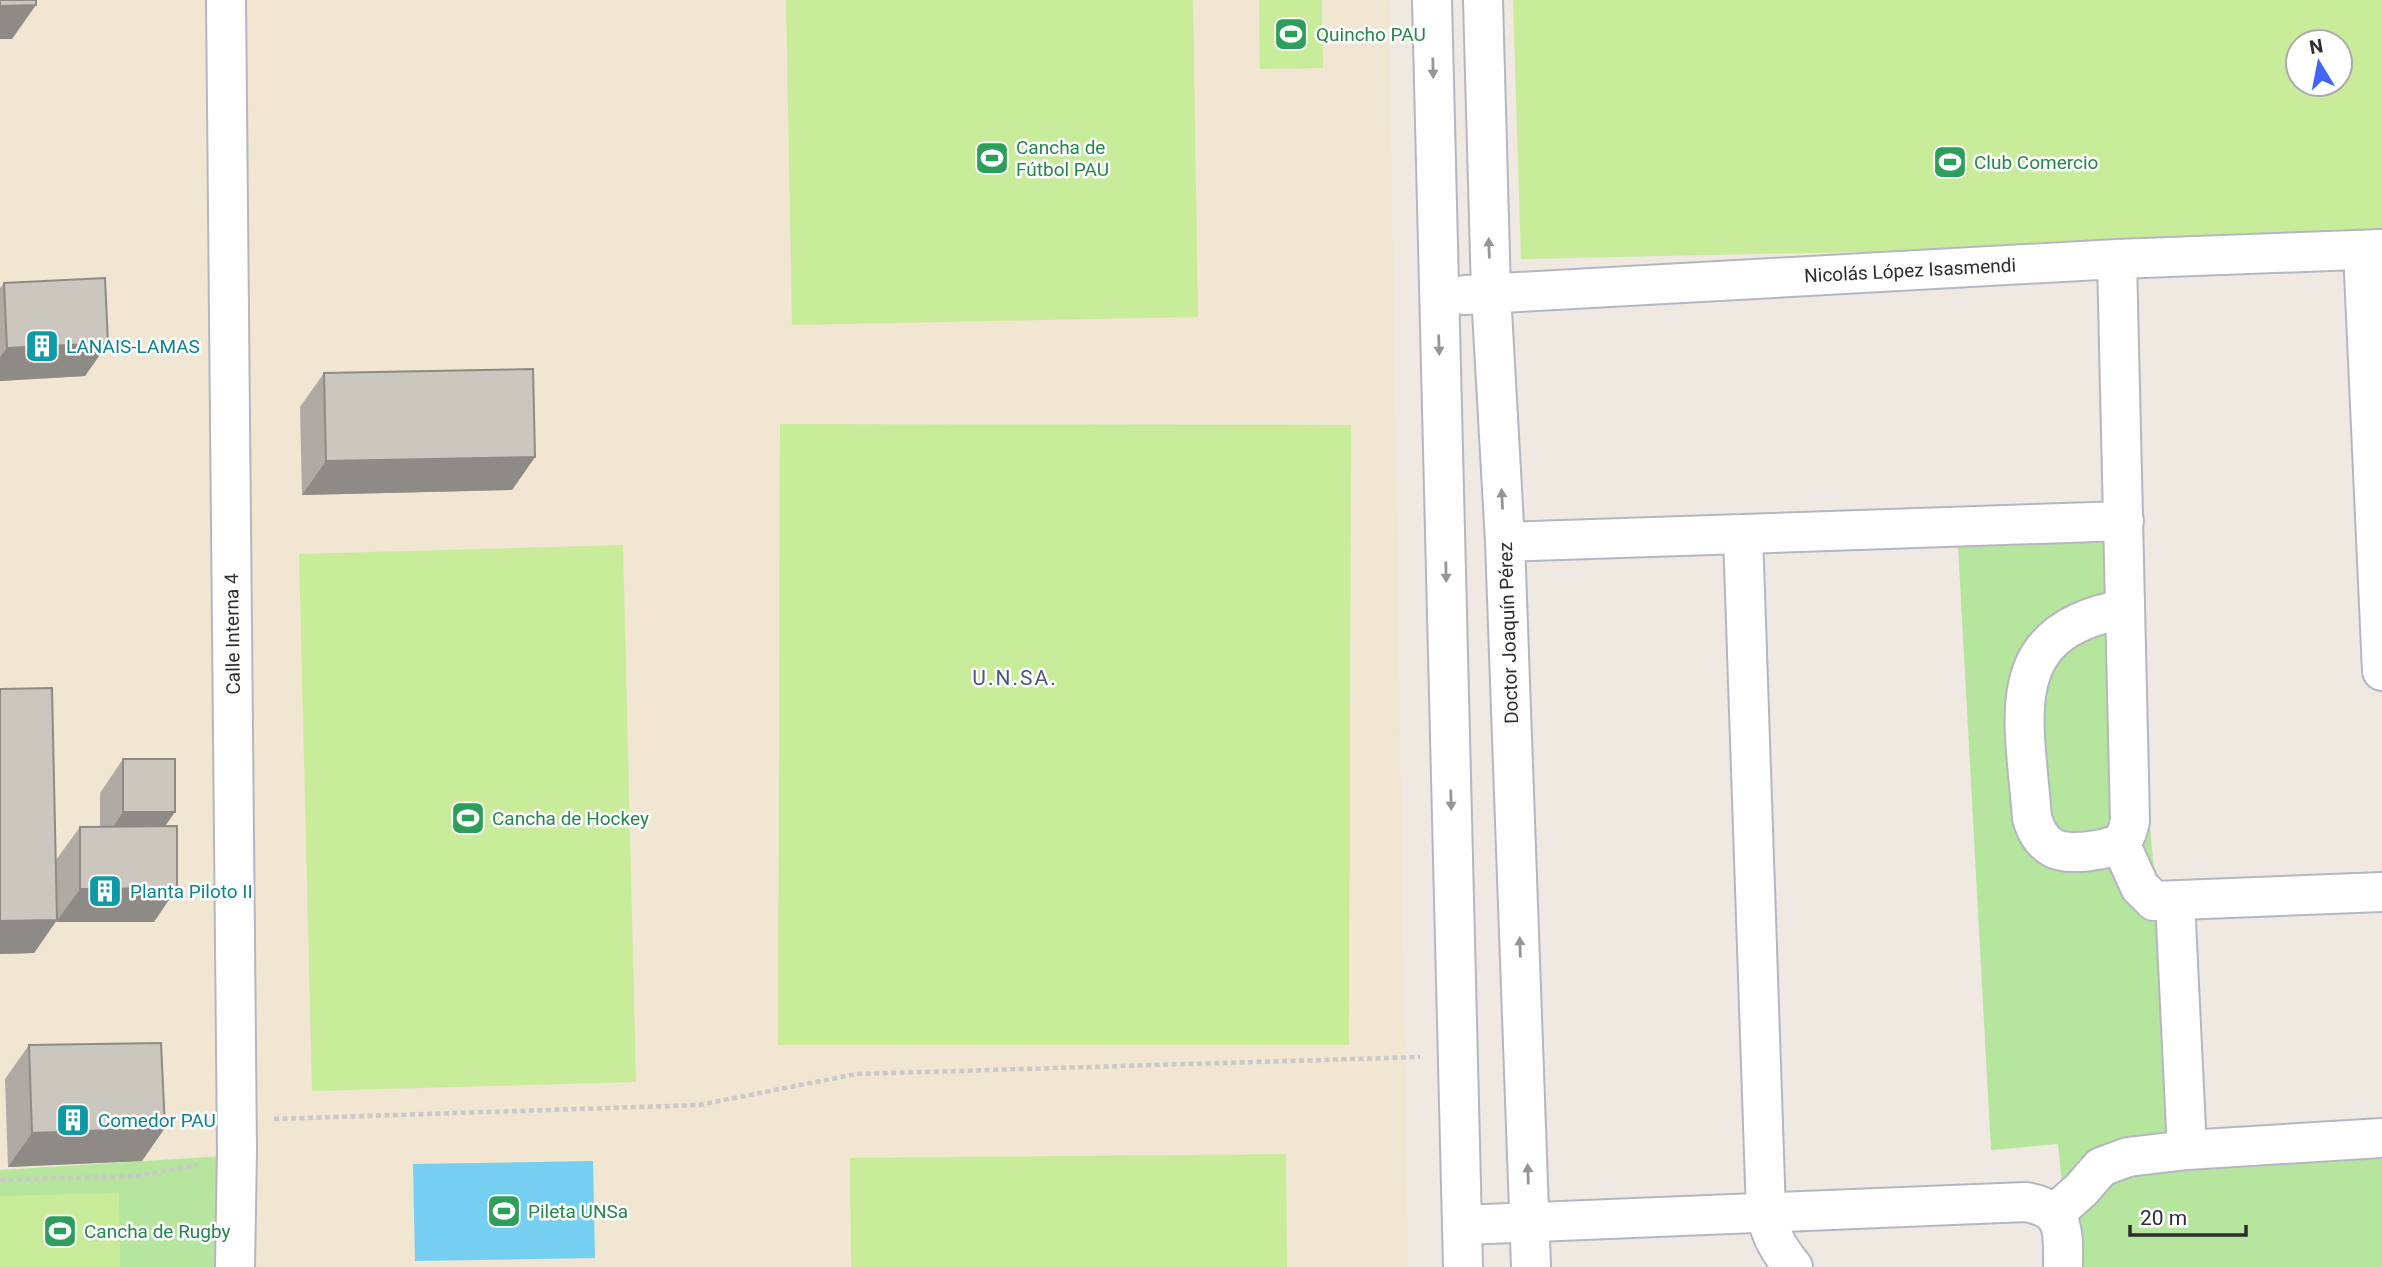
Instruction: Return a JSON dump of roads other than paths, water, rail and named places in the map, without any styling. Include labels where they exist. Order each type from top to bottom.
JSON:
[{"type":"street","name":"Calle Interna 4","points":[[226,0],[237,1152],[235,1267]]},
{"type":"street","points":[[1432,0],[1463,1267]]},
{"type":"street","name":"Doctor Joaquín Pérez","points":[[1483,0],[1491,293],[1504,542],[1531,1267]]},
{"type":"street","points":[[2372,249],[2382,671]]},
{"type":"street","name":"Nicolás López Isasmendi","points":[[1438,297],[2117,259],[2372,249]]},
{"type":"street","points":[[2117,259],[2124,521],[2126,609],[2130,821],[2127,834],[2120,843],[2097,850],[2065,852],[2055,849],[2036,833],[2032,818],[2024,702],[2028,679],[2038,656],[2074,624],[2108,612],[2126,609]]},
{"type":"street","points":[[1504,542],[2124,521]]},
{"type":"street","points":[[1744,534],[1766,1213],[1769,1229],[1779,1249],[1793,1267]]},
{"type":"street","points":[[2120,843],[2140,887],[2154,901],[2382,892]]},
{"type":"street","points":[[2175,901],[2187,1150]]},
{"type":"street","points":[[2055,1213],[2101,1167],[2128,1157],[2187,1150],[2382,1138]]},
{"type":"street","points":[[1462,1225],[2026,1202],[2041,1205],[2055,1213],[2063,1239],[2063,1267]]},
{"type":"water","name":"Pileta UNSa","points":[[593,1161],[595,1258],[415,1261],[413,1164]]},
{"type":"place","name":"Quincho PAU","points":[[1291,34]]},
{"type":"place","name":"Cancha de Fútbol PAU","points":[[992,158]]},
{"type":"place","name":"Club Comercio","points":[[1950,162]]},
{"type":"place","name":"LANAIS-LAMAS","points":[[42,346]]},
{"type":"place","name":"Cancha de Hockey","points":[[468,818]]},
{"type":"place","name":"Planta Piloto II","points":[[105,891]]},
{"type":"place","name":"Comedor PAU","points":[[73,1120]]},
{"type":"place","name":"Pileta UNSa","points":[[504,1211]]},
{"type":"place","name":"Cancha de Rugby","points":[[60,1231]]},
{"type":"district","name":"U.N.SA.","points":[[1015,678]]}]
